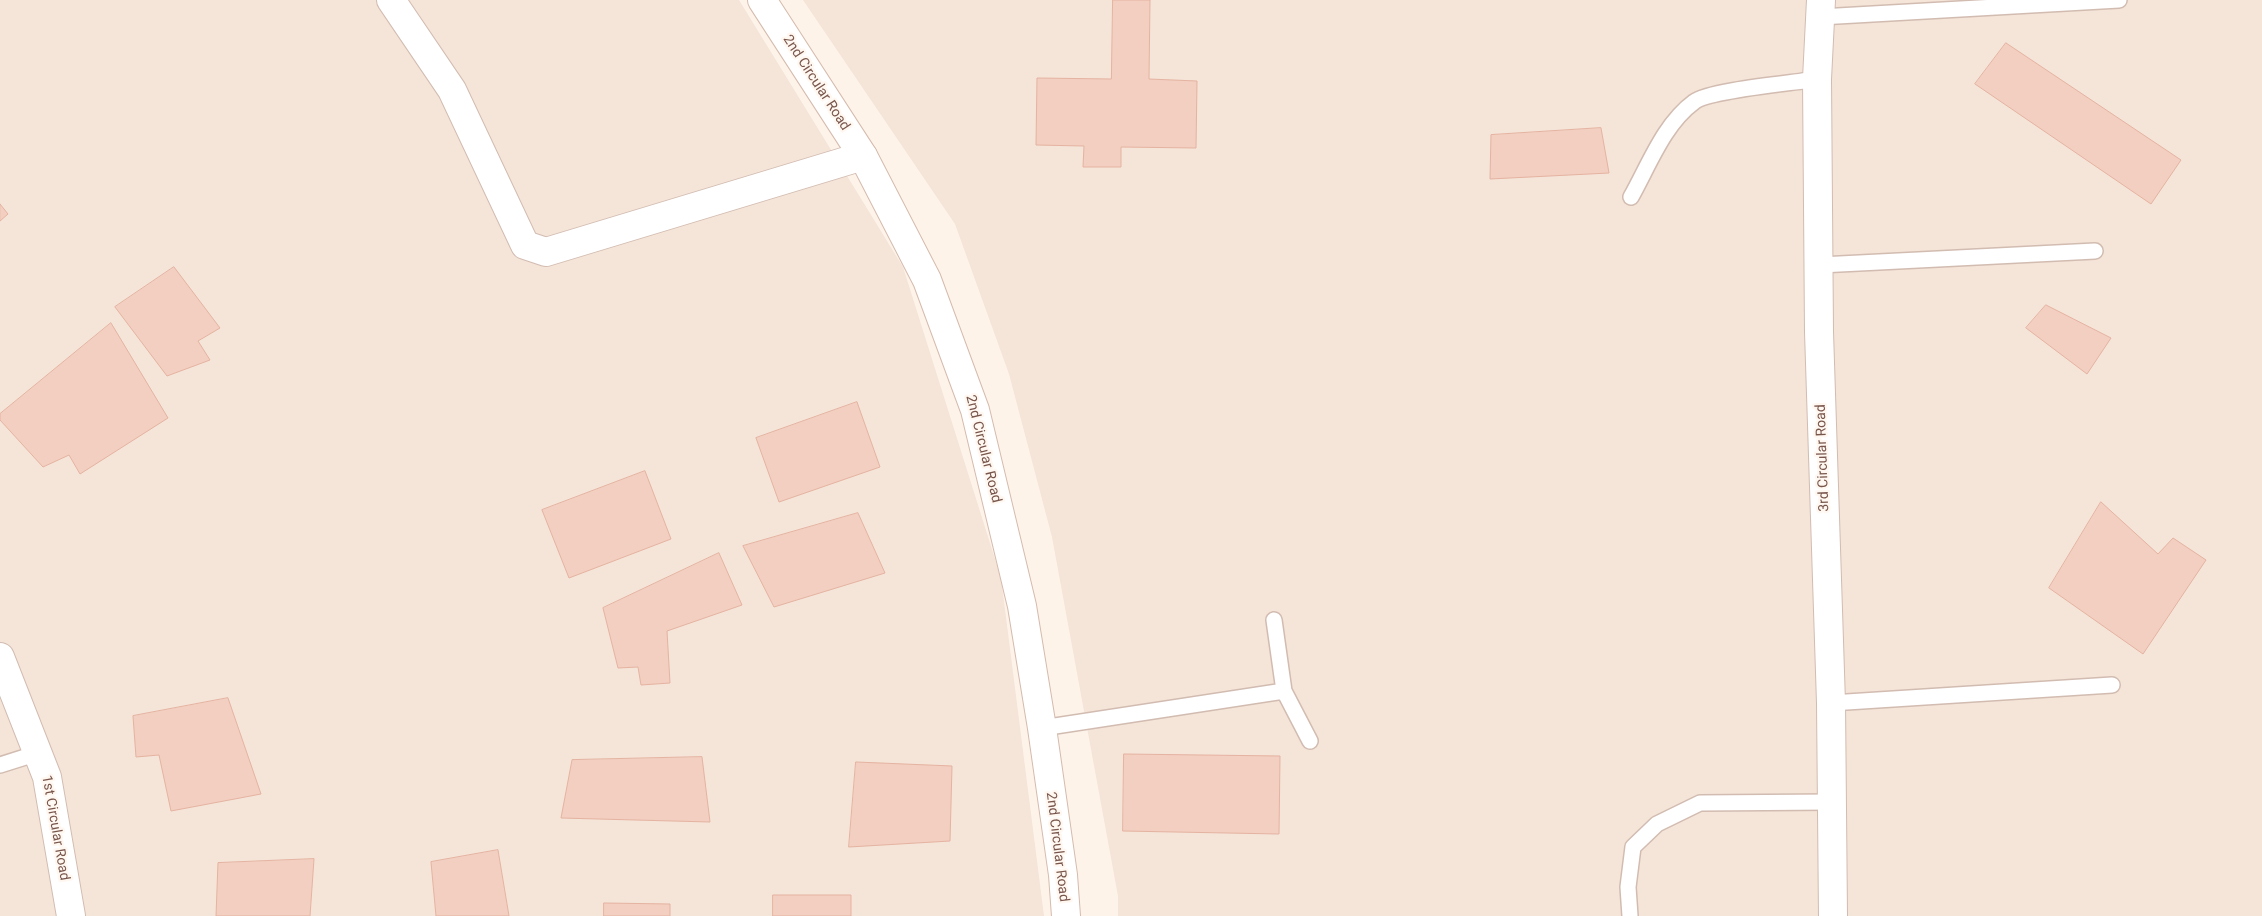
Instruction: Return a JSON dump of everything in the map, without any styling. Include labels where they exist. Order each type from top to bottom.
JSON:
[{"type":"street","points":[[391,0],[452,90],[525,245],[539,250],[546,252],[560,248],[863,156]]},
{"type":"street","name":"2nd Circular Road","points":[[762,0],[863,156],[927,280],[975,410],[1022,606],[1063,875],[1066,916]]},
{"type":"street","name":"3rd Circular Road","points":[[1820,8],[1817,80],[1820,265],[1819,332],[1831,703],[1833,916]]},
{"type":"street","name":"1st Circular Road","points":[[0,657],[47,777],[71,916]]},
{"type":"lane","points":[[1820,8],[2119,0]]},
{"type":"lane","points":[[1631,197],[1672,125],[1695,101],[1727,92],[1817,80]]},
{"type":"lane","points":[[1820,265],[2095,251]]},
{"type":"lane","points":[[1274,620],[1284,691],[1310,741]]},
{"type":"lane","points":[[1831,703],[2112,685]]},
{"type":"lane","points":[[1042,728],[1284,691]]},
{"type":"lane","points":[[0,765],[38,753]]},
{"type":"lane","points":[[1630,916],[1628,887],[1633,847],[1657,824],[1700,803],[1832,802]]},
{"type":"shaded area","points":[[0,0],[739,0],[903,267],[1001,578],[1044,916],[0,916]]},
{"type":"shaded area","points":[[803,0],[2262,0],[2262,916],[1118,916],[1118,896],[1052,537],[1009,374],[955,224]]},
{"type":"building","points":[[1113,0],[1150,0],[1149,79],[1197,81],[1196,148],[1121,147],[1121,167],[1083,167],[1084,146],[1036,145],[1037,78],[1111,79]]},
{"type":"building","points":[[2006,43],[2181,160],[2151,204],[1975,84]]},
{"type":"building","points":[[1601,128],[1609,173],[1490,179],[1491,135]]},
{"type":"building","points":[[0,204],[8,214],[0,221]]},
{"type":"building","points":[[174,267],[220,328],[198,341],[210,360],[167,376],[115,307]]},
{"type":"building","points":[[2046,305],[2111,338],[2087,374],[2026,328]]},
{"type":"building","points":[[111,323],[168,418],[80,474],[69,455],[43,467],[0,420],[0,414]]},
{"type":"building","points":[[857,402],[880,467],[779,502],[756,438]]},
{"type":"building","points":[[645,471],[671,539],[569,578],[542,510]]},
{"type":"building","points":[[2101,502],[2158,554],[2173,538],[2206,560],[2143,654],[2049,588]]},
{"type":"building","points":[[858,513],[885,573],[774,607],[743,546]]},
{"type":"building","points":[[719,553],[742,605],[667,631],[670,683],[641,685],[638,667],[618,668],[603,608]]},
{"type":"building","points":[[228,698],[261,794],[171,811],[159,755],[136,757],[133,716]]},
{"type":"building","points":[[1124,754],[1280,756],[1279,834],[1123,831]]},
{"type":"building","points":[[702,757],[710,822],[561,818],[572,760]]},
{"type":"building","points":[[856,762],[952,766],[950,841],[849,847]]},
{"type":"building","points":[[498,850],[509,916],[436,916],[431,862]]},
{"type":"building","points":[[314,859],[310,916],[216,916],[218,863]]},
{"type":"building","points":[[773,895],[851,895],[851,916],[773,916]]},
{"type":"building","points":[[604,903],[670,904],[670,916],[604,916]]}]
